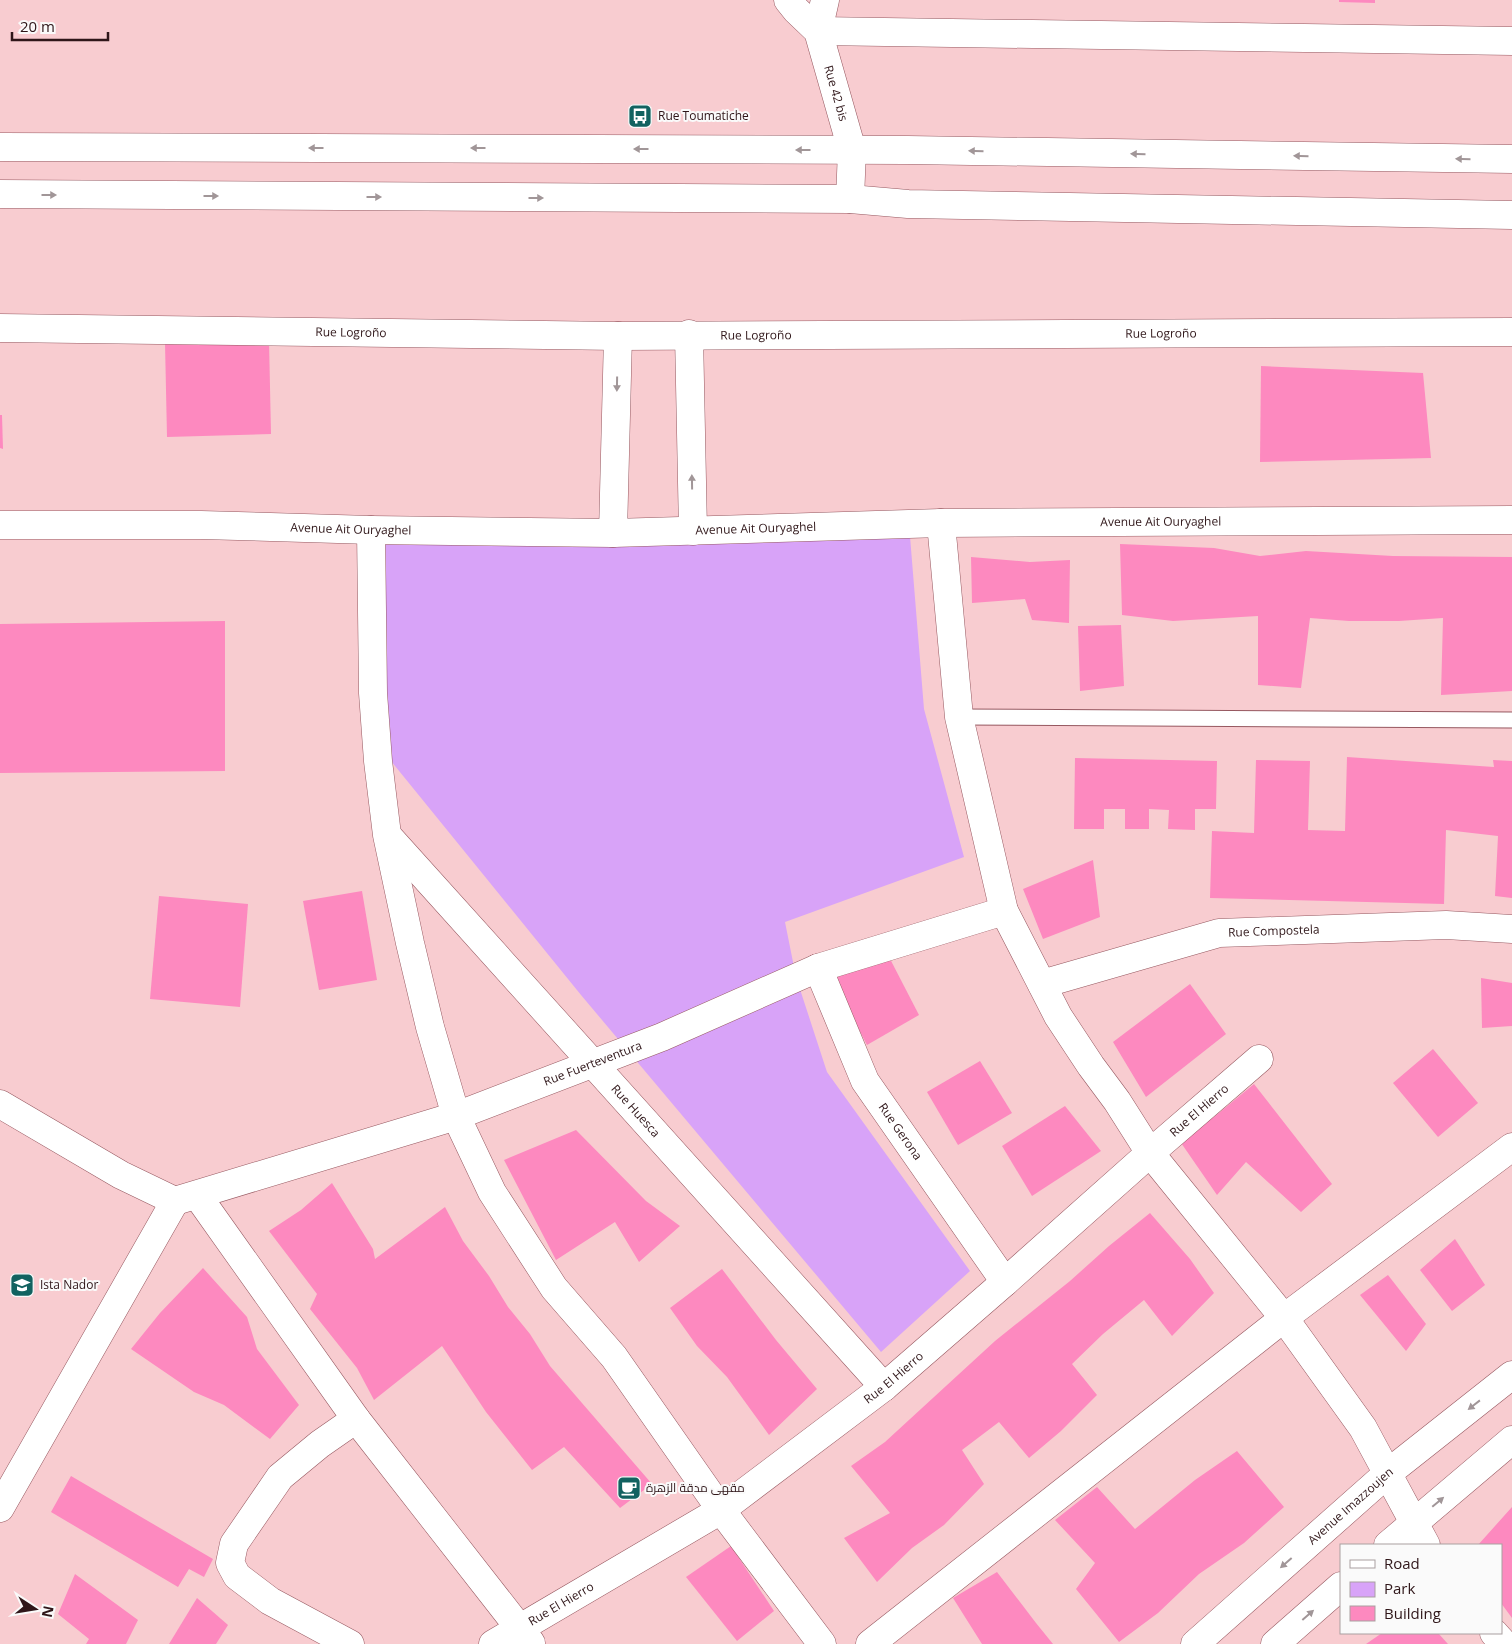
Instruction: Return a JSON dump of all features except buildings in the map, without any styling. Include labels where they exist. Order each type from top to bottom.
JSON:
[{"type":"street","points":[[788,0],[818,31],[1512,41]]},
{"type":"street","points":[[818,31],[825,0]]},
{"type":"street","name":"Rue 42 bis","points":[[818,31],[852,150],[850,199]]},
{"type":"street","points":[[0,147],[852,150],[1512,159]]},
{"type":"street","points":[[0,194],[850,199],[918,204],[1512,215]]},
{"type":"street","name":"Rue Logroño","points":[[0,328],[618,336],[689,334],[1092,335],[1512,332]]},
{"type":"street","points":[[689,334],[693,531]]},
{"type":"street","points":[[613,533],[618,336]]},
{"type":"street","name":"Avenue Ait Ouryaghel","points":[[0,525],[201,525],[371,530],[613,533],[941,523],[1512,520]]},
{"type":"street","points":[[941,523],[958,717],[1004,911],[1058,1016],[1085,1058],[1117,1101],[1150,1153],[1284,1318],[1363,1428],[1420,1534]]},
{"type":"street","points":[[371,530],[373,693],[378,761],[387,835],[430,1026],[456,1116],[492,1192],[554,1288],[614,1357],[721,1510],[822,1644]]},
{"type":"street","name":"Rue Huesca","points":[[387,835],[884,1387]]},
{"type":"street","name":"Rue Fuerteventura","points":[[186,1198],[456,1116],[662,1037],[818,968],[1004,911]]},
{"type":"street","name":"Rue Compostela","points":[[1042,984],[1219,933],[1446,925],[1512,929]]},
{"type":"street","name":"Rue Gerona","points":[[818,968],[865,1081],[1005,1282]]},
{"type":"street","name":"Rue El Hierro","points":[[493,1644],[526,1637],[721,1510],[884,1387],[1259,1059]]},
{"type":"street","points":[[0,1104],[120,1175],[186,1198],[526,1637]]},
{"type":"street","points":[[870,1644],[1284,1318],[1512,1146]]},
{"type":"street","points":[[0,1508],[124,1294],[186,1198]]},
{"type":"street","name":"Avenue Imazzoujen","points":[[1207,1640],[1388,1473],[1512,1375]]},
{"type":"street","points":[[350,1644],[270,1601],[237,1576],[230,1563],[234,1544],[280,1477],[320,1444],[356,1419]]},
{"type":"street","points":[[1391,1544],[1420,1534],[1512,1440]]},
{"type":"street","points":[[1275,1644],[1340,1587]]},
{"type":"street","points":[[1495,1634],[1504,1644]]},
{"type":"lane","points":[[958,717],[1512,720]]},
{"type":"green space","points":[[375,524],[909,524],[924,709],[964,857],[785,922],[796,977],[827,1072],[970,1271],[881,1352],[581,995],[391,761]]},
{"type":"place","name":"Rue Toumatiche","points":[[640,116]]},
{"type":"place","name":"Ista Nador","points":[[22,1285]]},
{"type":"place","name":"مقهى مدقة الزهرة","points":[[629,1488]]}]
